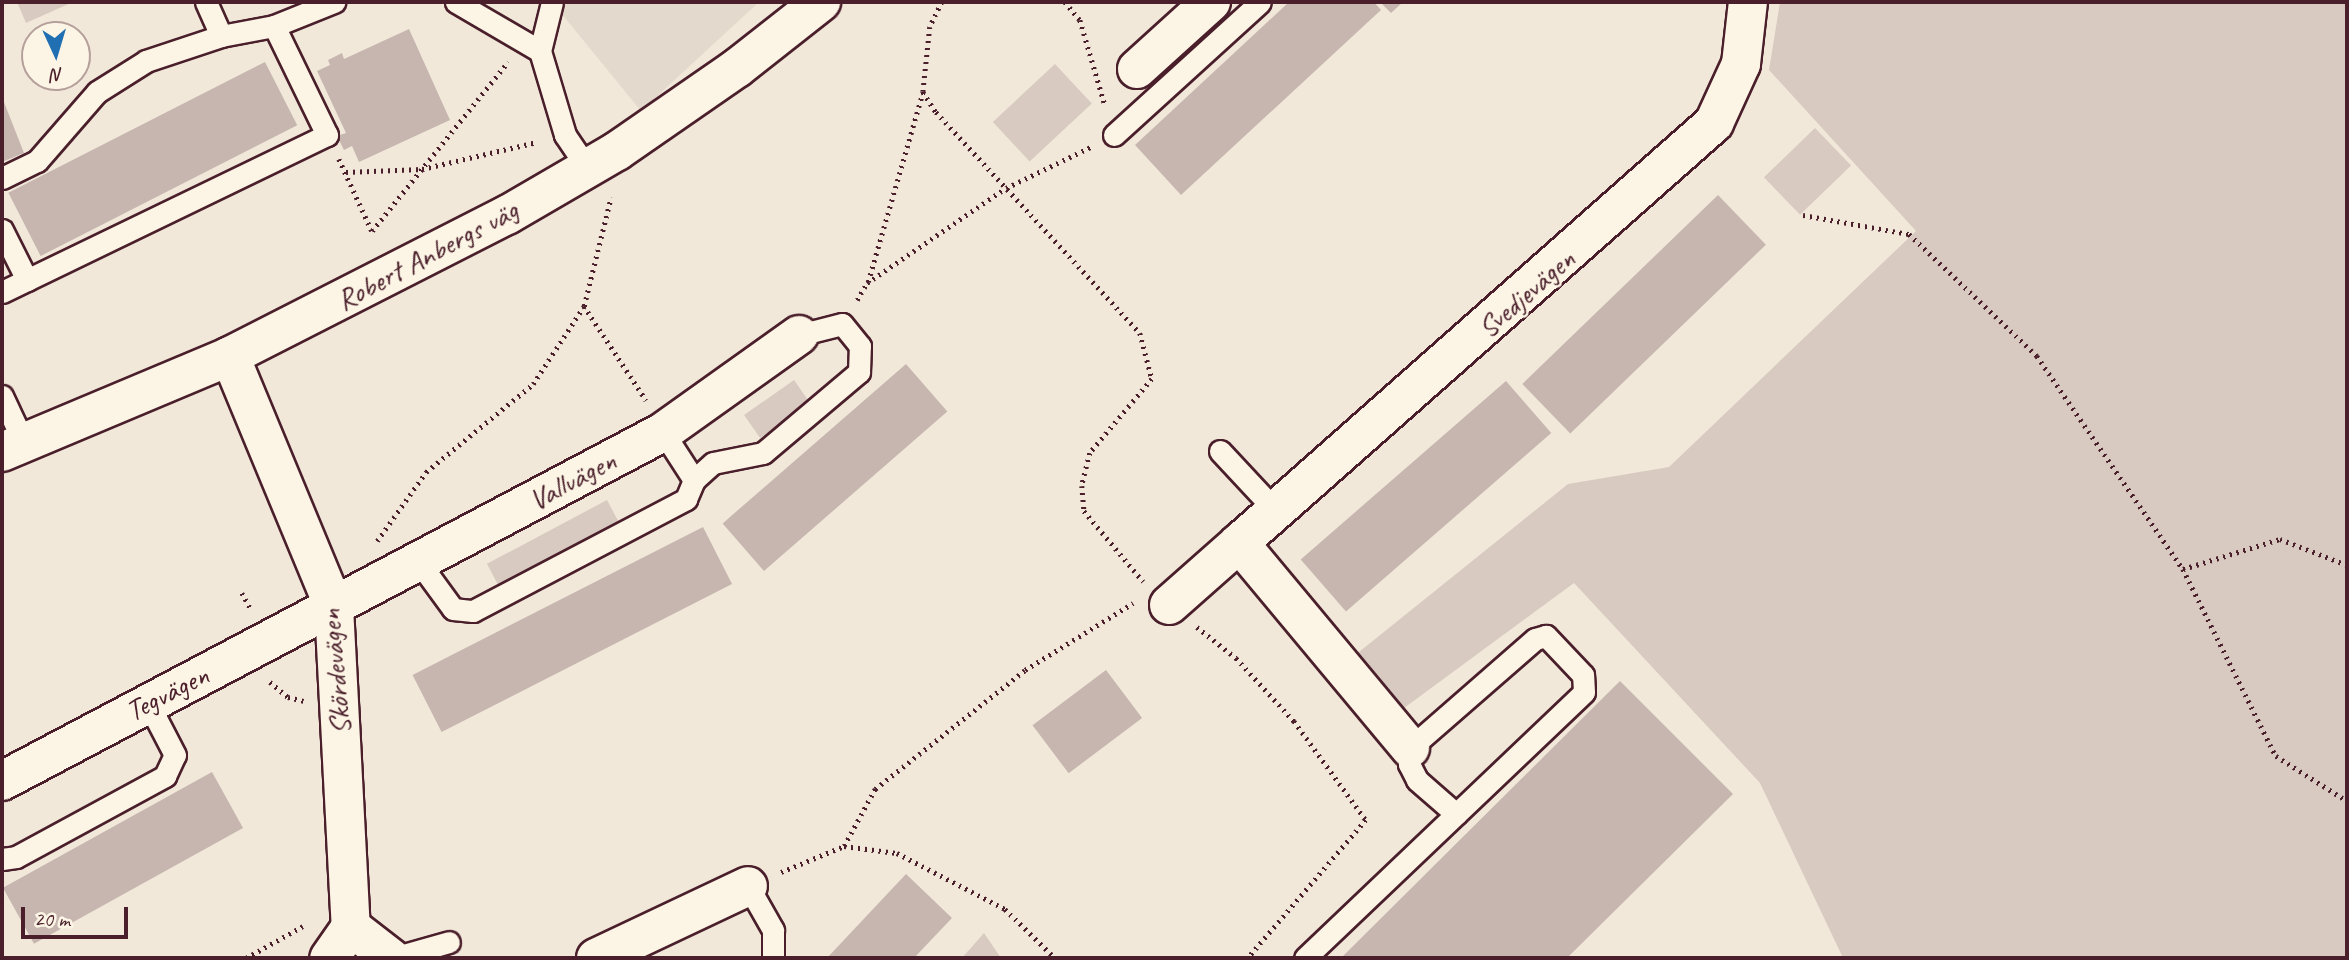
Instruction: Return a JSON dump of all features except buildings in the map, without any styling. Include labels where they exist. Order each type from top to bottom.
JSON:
[{"type":"street","name":"Robert Anbergs väg","points":[[13,447],[230,356],[506,215],[625,145],[737,68],[821,2]]},
{"type":"street","points":[[1148,82],[1211,2]]},
{"type":"street","name":"Svedjevägen","points":[[1160,598],[1239,544],[1714,123],[1741,64],[1748,2]]},
{"type":"street","name":"Vallvägen","points":[[350,598],[663,432],[799,335]]},
{"type":"street","name":"Skördevägen","points":[[230,356],[350,598],[339,708],[350,914]]},
{"type":"street","points":[[1239,544],[1410,748]]},
{"type":"street","name":"Tegvägen","points":[[2,781],[350,598]]},
{"type":"street","points":[[596,958],[748,886]]},
{"type":"street","points":[[329,958],[350,914],[392,958]]},
{"type":"lane","points":[[206,2],[221,36]]},
{"type":"lane","points":[[2,178],[37,161],[97,92],[146,61],[221,36],[274,26],[334,2]]},
{"type":"lane","points":[[456,2],[540,51]]},
{"type":"lane","points":[[552,2],[540,51],[565,135],[587,168]]},
{"type":"lane","points":[[1114,135],[1148,82],[1260,2]]},
{"type":"lane","points":[[2,292],[327,135],[274,26]]},
{"type":"lane","points":[[2,230],[27,279]]},
{"type":"lane","points":[[418,561],[453,609],[473,611],[686,499],[694,480],[713,463],[763,453],[859,372],[860,346],[842,324],[799,335]]},
{"type":"lane","points":[[2,396],[13,447]]},
{"type":"lane","points":[[663,432],[694,480]]},
{"type":"lane","points":[[1220,451],[1276,511]]},
{"type":"lane","points":[[1305,958],[1584,692],[1583,675],[1546,636],[1535,639],[1410,748],[1409,764],[1417,780],[1456,814]]},
{"type":"lane","points":[[2,859],[16,857],[165,776],[175,755],[148,703]]},
{"type":"lane","points":[[748,886],[773,930],[773,958]]},
{"type":"lane","points":[[392,958],[449,942]]},
{"type":"path","points":[[842,324],[867,283],[923,92],[930,27],[942,2]]},
{"type":"path","points":[[867,283],[1006,188],[1114,135],[1080,20],[1065,2]]},
{"type":"path","points":[[327,135],[372,231],[451,138],[508,62],[540,51]]},
{"type":"path","points":[[923,92],[936,112],[1140,334],[1152,379],[1090,453],[1082,486],[1084,511],[1160,598],[1236,658],[1294,720],[1366,820],[1248,958]]},
{"type":"path","points":[[346,172],[422,169],[565,135]]},
{"type":"path","points":[[350,598],[379,535],[426,472],[533,384],[584,306],[625,145]]},
{"type":"path","points":[[1803,215],[1909,234],[2036,356],[2183,569],[2276,756],[2347,801]]},
{"type":"path","points":[[584,306],[639,385],[663,432]]},
{"type":"path","points":[[2183,569],[2280,539],[2347,565]]},
{"type":"path","points":[[844,846],[875,789],[947,729],[1025,670],[1160,598]]},
{"type":"path","points":[[241,655],[288,698],[339,708]]},
{"type":"path","points":[[748,886],[844,846],[897,853],[1006,908],[1055,958]]},
{"type":"path","points":[[246,958],[350,914]]},
{"type":"shaded area","points":[[17,2],[73,2],[30,21],[25,21]]},
{"type":"shaded area","points":[[552,2],[759,2],[641,111]]},
{"type":"shaded area","points":[[1780,2],[2347,2],[2347,958],[1843,958],[1760,783],[1574,583],[1400,711],[1354,656],[1568,484],[1669,467],[1916,231],[1769,70]]},
{"type":"shaded area","points":[[1055,64],[1092,103],[1030,161],[993,122]]},
{"type":"shaded area","points":[[1815,128],[1851,165],[1800,215],[1764,177]]},
{"type":"shaded area","points":[[794,380],[810,403],[760,438],[744,415]]},
{"type":"shaded area","points":[[607,500],[620,524],[500,588],[487,564]]},
{"type":"shaded area","points":[[984,933],[1001,958],[962,958]]}]
